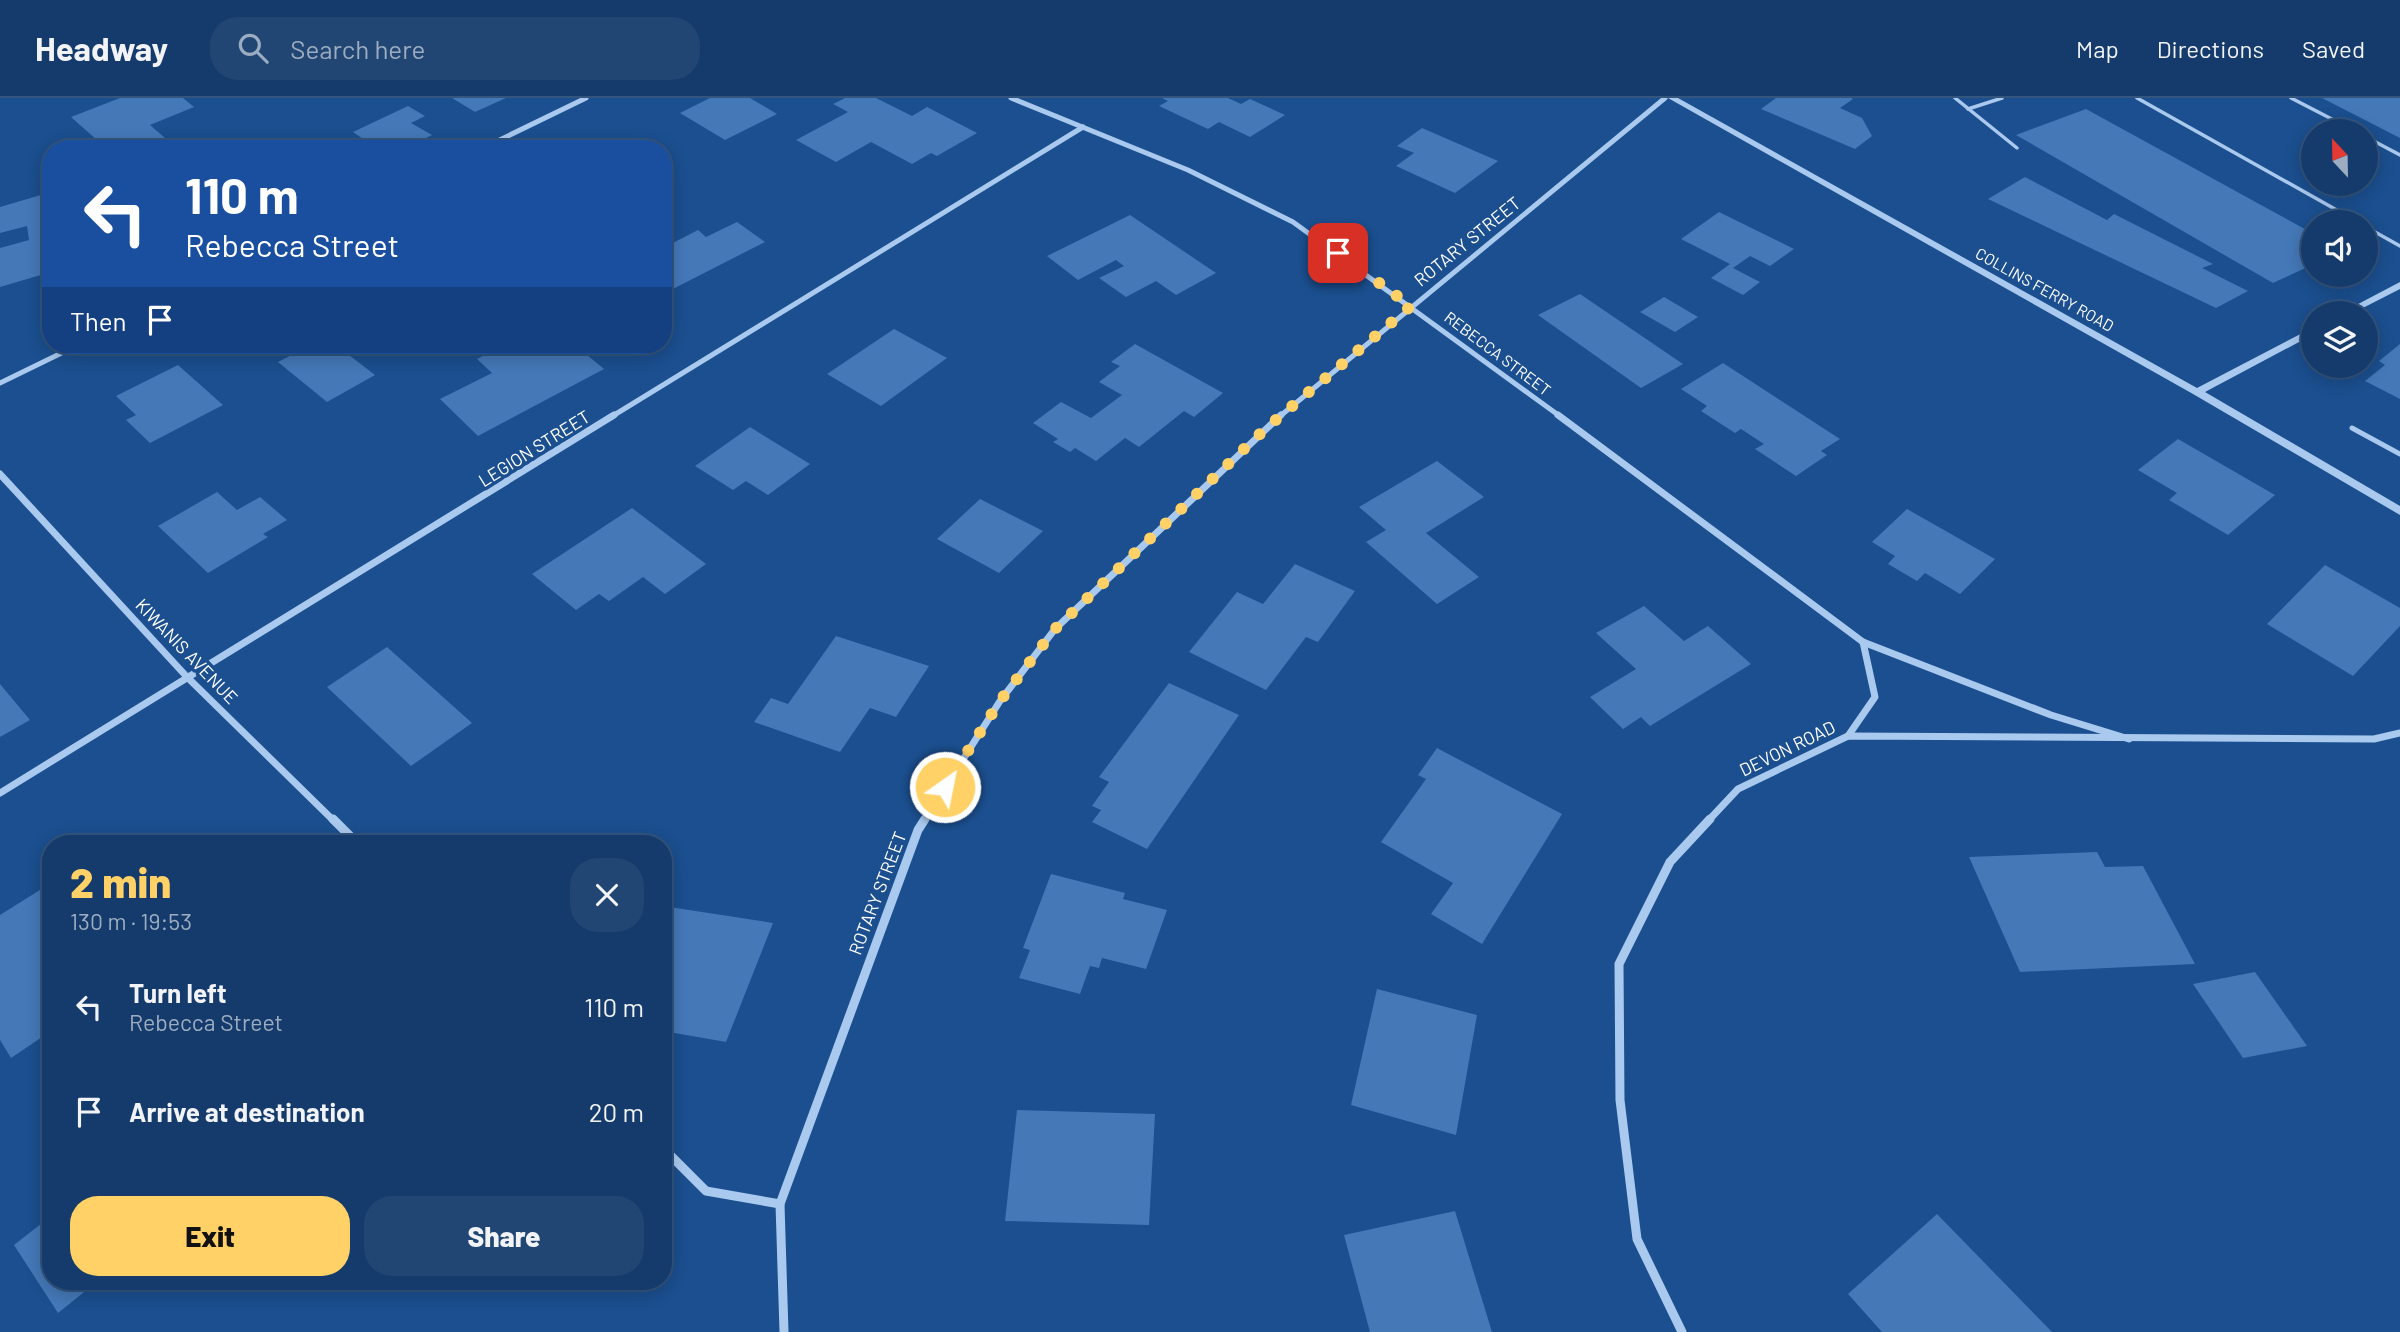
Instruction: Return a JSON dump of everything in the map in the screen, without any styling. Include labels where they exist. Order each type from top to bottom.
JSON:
[{"type":"street","points":[[500,140],[586,98]]},
{"type":"street","name":"REBECCA STREET","points":[[1012,98],[1188,170],[1293,222],[1411,306],[1863,642],[2051,715],[2129,739]]},
{"type":"street","name":"ROTARY STREET","points":[[784,1332],[780,1204],[918,830],[1000,701],[1055,629],[1265,429],[1665,98]]},
{"type":"street","name":"COLLINS FERRY ROAD","points":[[1672,98],[2196,392],[2400,511]]},
{"type":"street","name":"LEGION STREET","points":[[0,793],[1083,127]]},
{"type":"street","points":[[2369,301],[2400,285]]},
{"type":"street","points":[[2196,392],[2301,337]]},
{"type":"street","points":[[0,383],[60,354]]},
{"type":"street","name":"KIWANIS AVENUE","points":[[0,474],[187,677],[349,835]]},
{"type":"street","points":[[1848,736],[1875,696],[1863,642]]},
{"type":"street","name":"DEVON ROAD","points":[[1682,1332],[1637,1239],[1620,1100],[1619,964],[1670,862],[1738,789],[1848,736],[2374,739],[2400,733]]},
{"type":"street","points":[[672,1157],[706,1191],[780,1204]]},
{"type":"lane","points":[[1955,98],[2017,148]]},
{"type":"lane","points":[[1968,109],[2002,98]]},
{"type":"lane","points":[[2137,98],[2337,210]]},
{"type":"lane","points":[[2291,98],[2332,119]]},
{"type":"lane","points":[[2378,143],[2400,155]]},
{"type":"lane","points":[[2378,234],[2400,246]]},
{"type":"lane","points":[[2352,428],[2400,454]]},
{"type":"building","points":[[120,98],[183,98],[194,107],[150,125],[165,138],[160,140],[97,140],[71,117]]},
{"type":"building","points":[[452,98],[506,98],[475,112]]},
{"type":"building","points":[[710,98],[750,98],[777,114],[725,140],[680,113]]},
{"type":"building","points":[[845,98],[876,98],[912,116],[927,107],[977,133],[937,156],[931,153],[912,164],[871,142],[836,162],[796,140],[848,112],[833,104]]},
{"type":"building","points":[[1162,98],[1228,98],[1241,104],[1250,99],[1285,115],[1250,137],[1219,122],[1208,129],[1159,106],[1168,101]]},
{"type":"building","points":[[1776,98],[1851,98],[1853,99],[1840,108],[1862,118],[1872,136],[1855,149],[1761,109]]},
{"type":"building","points":[[2322,98],[2400,98],[2400,138],[2378,127],[2378,119],[2363,119]]},
{"type":"building","points":[[408,106],[425,116],[411,123],[432,135],[422,140],[361,140],[363,139],[353,132]]},
{"type":"building","points":[[2086,109],[2301,227],[2301,270],[2273,283],[2016,135]]},
{"type":"building","points":[[1422,128],[1498,161],[1455,193],[1396,166],[1414,153],[1397,146]]},
{"type":"building","points":[[2025,177],[2107,220],[2114,214],[2213,264],[2202,268],[2248,291],[2216,308],[1988,199]]},
{"type":"building","points":[[42,195],[42,275],[0,287],[0,248],[29,240],[27,226],[0,233],[0,207]]},
{"type":"building","points":[[1719,212],[1794,249],[1770,266],[1750,256],[1733,268],[1760,282],[1743,295],[1711,278],[1730,264],[1681,239]]},
{"type":"building","points":[[1130,215],[1216,273],[1176,295],[1156,281],[1126,297],[1099,278],[1124,266],[1116,260],[1078,280],[1047,256]]},
{"type":"building","points":[[737,222],[765,242],[672,289],[672,243],[698,230],[706,237]]},
{"type":"building","points":[[1580,294],[1683,364],[1641,388],[1538,315]]},
{"type":"building","points":[[1664,297],[1698,317],[1675,332],[1640,312]]},
{"type":"building","points":[[894,329],[947,358],[881,406],[827,374]]},
{"type":"building","points":[[1135,344],[1223,393],[1194,417],[1184,411],[1139,447],[1125,438],[1096,461],[1075,448],[1070,452],[1053,442],[1058,439],[1033,423],[1061,402],[1091,418],[1122,395],[1099,382],[1120,366],[1111,362]]},
{"type":"building","points":[[2400,344],[2400,399],[2365,381],[2378,378],[2378,371],[2385,365],[2379,361]]},
{"type":"building","points":[[294,354],[348,354],[375,375],[327,402],[278,362]]},
{"type":"building","points":[[487,354],[586,354],[604,369],[478,436],[440,399],[492,373],[477,359]]},
{"type":"building","points":[[1723,363],[1840,439],[1821,451],[1827,455],[1796,476],[1755,449],[1764,444],[1741,429],[1735,433],[1701,411],[1707,406],[1681,389]]},
{"type":"building","points":[[178,365],[223,405],[150,443],[126,420],[136,415],[116,396]]},
{"type":"building","points":[[750,427],[810,464],[768,495],[746,481],[733,490],[695,466]]},
{"type":"building","points":[[2178,439],[2275,495],[2228,535],[2169,500],[2177,493],[2138,470]]},
{"type":"building","points":[[1437,461],[1484,497],[1426,533],[1479,577],[1437,604],[1366,542],[1386,530],[1359,507]]},
{"type":"building","points":[[217,492],[237,510],[260,497],[287,520],[263,534],[268,537],[208,573],[158,526]]},
{"type":"building","points":[[980,499],[1043,531],[999,573],[937,539]]},
{"type":"building","points":[[632,508],[706,564],[665,594],[643,577],[609,601],[599,594],[576,610],[532,574]]},
{"type":"building","points":[[1907,509],[1995,559],[1960,594],[1925,573],[1917,581],[1888,564],[1895,556],[1872,542]]},
{"type":"building","points":[[1295,564],[1355,591],[1318,642],[1306,637],[1266,690],[1189,652],[1237,592],[1263,604]]},
{"type":"building","points":[[2325,565],[2400,608],[2400,626],[2353,676],[2267,624]]},
{"type":"building","points":[[1644,606],[1684,641],[1708,626],[1751,664],[1650,726],[1641,717],[1623,729],[1590,697],[1636,669],[1596,633]]},
{"type":"building","points":[[836,636],[929,666],[896,717],[870,708],[840,752],[754,722],[771,698],[788,704]]},
{"type":"building","points":[[387,647],[472,723],[411,766],[327,687]]},
{"type":"building","points":[[1169,683],[1239,715],[1147,849],[1092,822],[1101,810],[1092,806],[1109,782],[1099,777]]},
{"type":"building","points":[[0,684],[30,720],[0,737]]},
{"type":"building","points":[[1437,748],[1562,814],[1482,944],[1431,914],[1453,883],[1381,842],[1426,779],[1418,775]]},
{"type":"building","points":[[2097,852],[2105,867],[2143,866],[2195,964],[2020,972],[1969,857]]},
{"type":"building","points":[[1051,874],[1125,893],[1123,899],[1167,910],[1146,969],[1102,958],[1099,968],[1090,966],[1080,994],[1019,978],[1030,950],[1023,948]]},
{"type":"building","points":[[42,889],[42,1037],[11,1058],[0,1040],[0,915]]},
{"type":"building","points":[[672,907],[773,923],[726,1042],[672,1033]]},
{"type":"building","points":[[2255,972],[2307,1046],[2243,1058],[2193,984]]},
{"type":"building","points":[[1377,989],[1477,1015],[1456,1135],[1351,1105]]},
{"type":"building","points":[[1017,1110],[1155,1114],[1149,1225],[1005,1221]]},
{"type":"building","points":[[1455,1211],[1492,1332],[1370,1332],[1344,1235]]},
{"type":"building","points":[[1937,1214],[2052,1332],[1882,1332],[1848,1294]]},
{"type":"building","points":[[42,1223],[42,1288],[14,1245]]},
{"type":"building","points":[[43,1290],[87,1290],[58,1313]]},
{"type":"route","points":[[945,787],[1000,701],[1055,629],[1265,429],[1411,306],[1338,253]]}]
